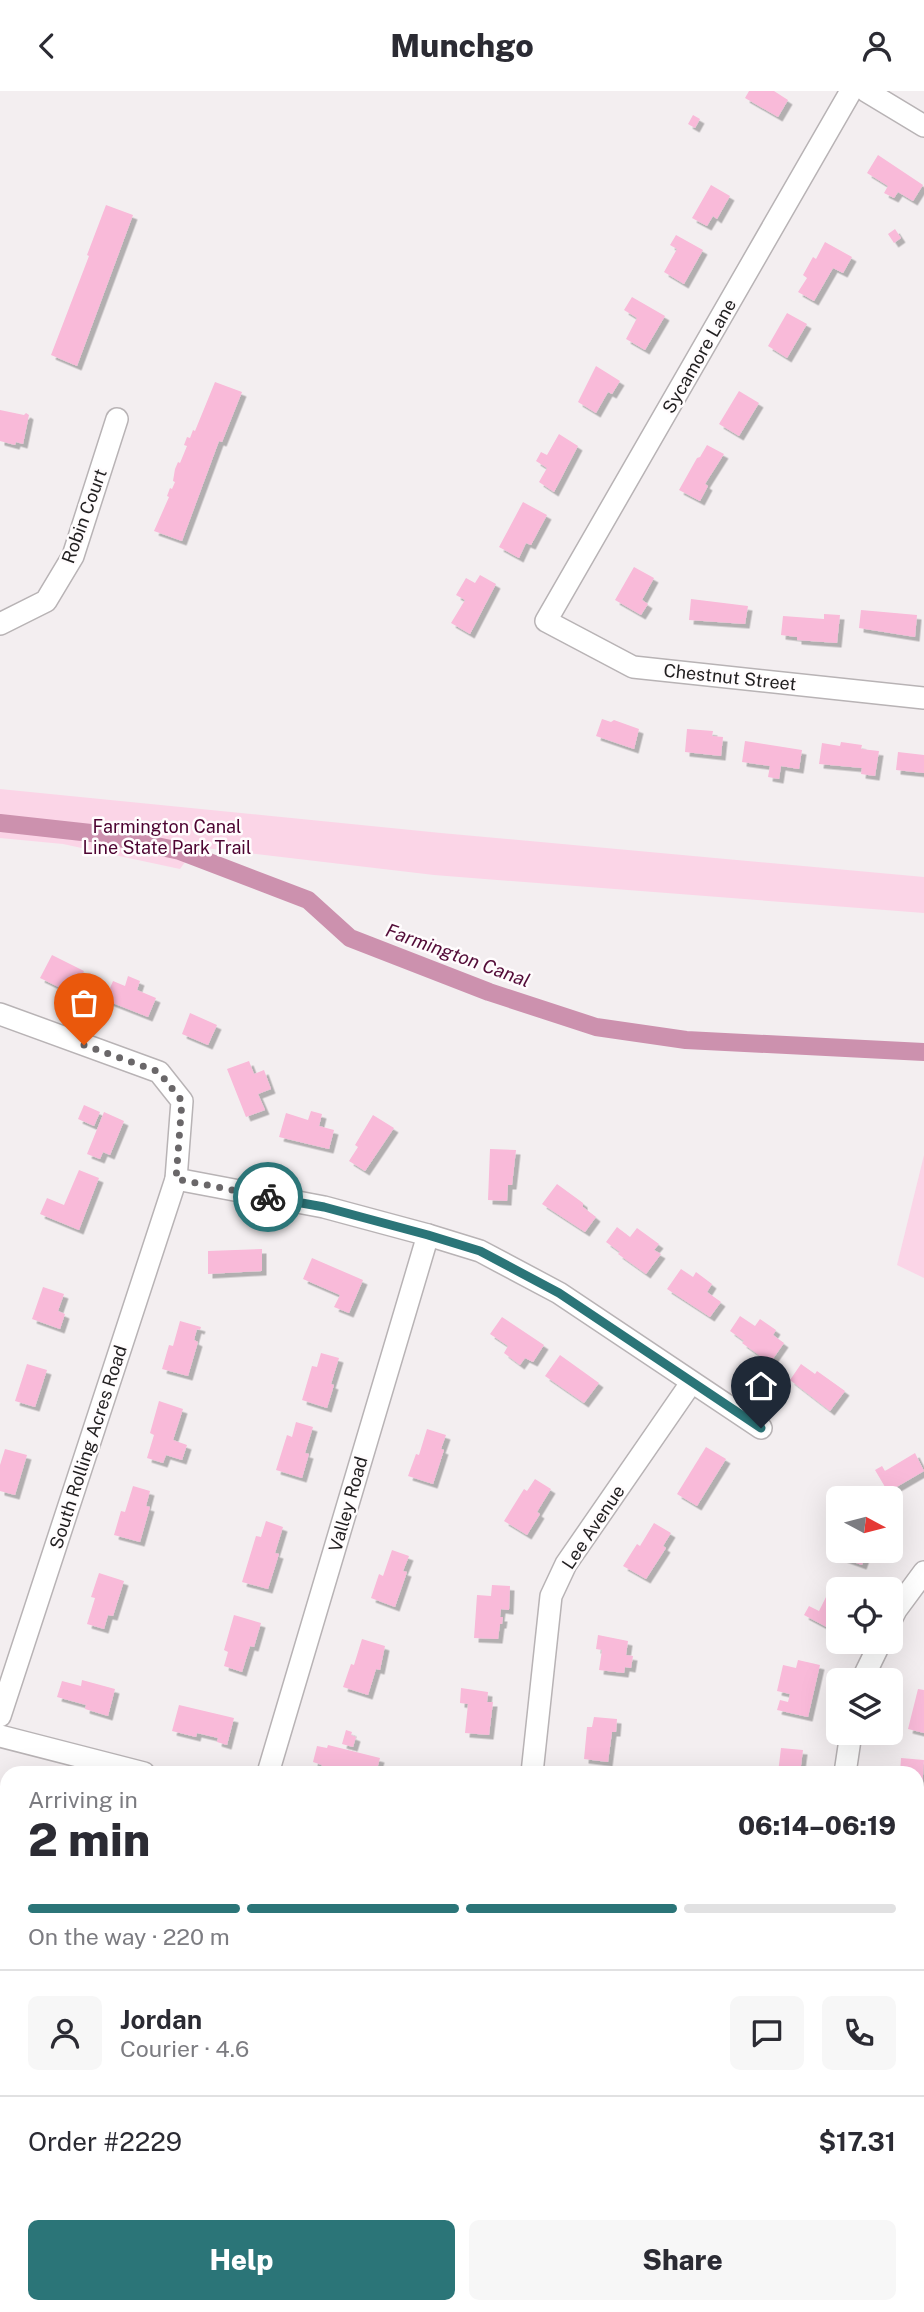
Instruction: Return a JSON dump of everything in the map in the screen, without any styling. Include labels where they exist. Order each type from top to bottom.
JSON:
[{"type":"street","name":"Sycamore Lane","points":[[546,621],[851,91]]},
{"type":"street","points":[[866,91],[924,125]]},
{"type":"street","name":"Robin Court","points":[[0,624],[46,601],[73,556],[117,419]]},
{"type":"street","name":"Chestnut Street","points":[[546,621],[633,667],[924,698]]},
{"type":"street","name":"South Rolling Acres Road","points":[[0,1014],[159,1072],[182,1101],[176,1179],[0,1716]]},
{"type":"street","points":[[176,1179],[324,1207],[480,1251],[559,1293],[761,1428]]},
{"type":"street","name":"Valley Road","points":[[270,1766],[428,1235]]},
{"type":"street","name":"Lee Avenue","points":[[533,1766],[551,1597],[566,1564],[691,1383]]},
{"type":"street","points":[[903,1600],[924,1572]]},
{"type":"street","points":[[0,1736],[117,1766]]},
{"type":"street","points":[[846,1766],[849,1745]]},
{"type":"green space","name":"Farmington Canal Line State Park Trail","points":[[0,789],[924,877],[924,913],[434,875],[196,847],[180,869],[63,844],[0,838]]},
{"type":"green space","points":[[924,1155],[924,1278],[897,1265]]},
{"type":"building","points":[[749,91],[774,91],[788,100],[778,117],[745,98]]},
{"type":"building","points":[[693,115],[700,119],[695,128],[688,124]]},
{"type":"building","points":[[878,155],[923,185],[913,201],[898,192],[894,198],[884,193],[888,186],[867,173]]},
{"type":"building","points":[[711,185],[730,196],[717,219],[713,216],[707,226],[692,218]]},
{"type":"building","points":[[106,205],[133,215],[77,366],[51,355]]},
{"type":"building","points":[[895,229],[901,238],[894,243],[888,234]]},
{"type":"building","points":[[676,235],[703,250],[684,284],[664,272],[677,249],[670,245]]},
{"type":"building","points":[[825,242],[852,257],[843,273],[833,268],[814,301],[798,292],[807,278],[803,275]]},
{"type":"building","points":[[632,297],[665,316],[645,350],[626,339],[637,318],[624,310]]},
{"type":"building","points":[[787,313],[807,324],[787,358],[768,346]]},
{"type":"building","points":[[596,366],[620,381],[612,394],[608,392],[596,413],[578,402]]},
{"type":"building","points":[[215,382],[242,392],[222,442],[219,441],[182,541],[154,531],[169,497],[170,488],[172,489],[175,482],[175,469],[187,446],[184,445],[187,437],[190,438],[193,430],[195,431]]},
{"type":"building","points":[[739,391],[759,403],[739,436],[719,424]]},
{"type":"building","points":[[0,410],[29,415],[23,444],[0,441]]},
{"type":"building","points":[[559,434],[578,446],[554,492],[539,482],[547,468],[536,461],[541,452],[547,455]]},
{"type":"building","points":[[707,445],[724,454],[705,484],[708,486],[700,501],[679,490]]},
{"type":"building","points":[[523,502],[547,515],[531,545],[526,543],[519,558],[499,547]]},
{"type":"building","points":[[634,567],[654,578],[642,600],[648,604],[641,615],[615,600]]},
{"type":"building","points":[[480,575],[496,584],[470,634],[451,623],[465,600],[456,595],[466,578],[475,583]]},
{"type":"building","points":[[691,599],[748,606],[745,624],[689,620]]},
{"type":"building","points":[[861,610],[917,615],[915,637],[859,628]]},
{"type":"building","points":[[824,614],[840,615],[837,643],[797,640],[797,637],[781,635],[783,616],[824,619]]},
{"type":"building","points":[[602,719],[611,722],[614,720],[639,729],[634,749],[596,736]]},
{"type":"building","points":[[687,729],[713,731],[712,736],[723,737],[721,756],[685,752]]},
{"type":"building","points":[[745,741],[802,750],[799,769],[781,766],[779,779],[768,777],[770,766],[742,762]]},
{"type":"building","points":[[841,742],[862,745],[861,749],[879,751],[875,776],[861,774],[862,768],[819,764],[822,743],[840,746]]},
{"type":"building","points":[[898,752],[924,755],[924,773],[896,770]]},
{"type":"building","points":[[52,955],[84,971],[73,994],[40,978]]},
{"type":"building","points":[[128,976],[140,981],[137,990],[156,998],[148,1017],[105,1000],[113,981],[125,986]]},
{"type":"building","points":[[190,1013],[217,1025],[208,1045],[182,1034]]},
{"type":"building","points":[[249,1061],[254,1074],[264,1070],[271,1089],[258,1094],[265,1110],[246,1117],[227,1069]]},
{"type":"building","points":[[84,1105],[100,1112],[94,1126],[78,1119]]},
{"type":"building","points":[[311,1111],[322,1114],[319,1126],[334,1130],[329,1149],[279,1137],[286,1113],[308,1120]]},
{"type":"building","points":[[104,1112],[124,1121],[110,1155],[103,1152],[100,1159],[87,1154]]},
{"type":"building","points":[[373,1115],[394,1128],[365,1171],[349,1161]]},
{"type":"building","points":[[490,1149],[516,1150],[512,1185],[508,1185],[507,1201],[488,1200]]},
{"type":"building","points":[[79,1170],[99,1178],[79,1230],[40,1214],[47,1198],[64,1205]]},
{"type":"building","points":[[557,1184],[583,1203],[583,1207],[596,1217],[585,1232],[542,1204]]},
{"type":"building","points":[[617,1227],[630,1237],[637,1228],[659,1244],[654,1250],[661,1254],[646,1274],[606,1242]]},
{"type":"building","points":[[262,1249],[262,1271],[208,1274],[208,1251]]},
{"type":"building","points":[[312,1258],[363,1280],[349,1313],[334,1307],[340,1295],[303,1279]]},
{"type":"building","points":[[681,1269],[693,1277],[696,1272],[712,1284],[707,1292],[721,1302],[710,1317],[667,1289]]},
{"type":"building","points":[[43,1287],[64,1294],[58,1311],[65,1314],[60,1329],[32,1319]]},
{"type":"building","points":[[740,1316],[755,1326],[760,1319],[776,1330],[773,1335],[784,1343],[770,1363],[730,1331]]},
{"type":"building","points":[[502,1317],[544,1345],[533,1362],[525,1358],[520,1365],[504,1353],[508,1346],[490,1334]]},
{"type":"building","points":[[180,1321],[201,1327],[200,1330],[197,1329],[194,1340],[198,1342],[188,1376],[162,1369],[169,1345],[173,1346]]},
{"type":"building","points":[[321,1353],[339,1358],[327,1408],[302,1400],[312,1366],[317,1367]]},
{"type":"building","points":[[560,1355],[599,1383],[584,1403],[545,1376]]},
{"type":"building","points":[[27,1364],[47,1370],[35,1407],[15,1401]]},
{"type":"building","points":[[801,1364],[815,1374],[817,1371],[845,1391],[830,1411],[790,1380]]},
{"type":"building","points":[[159,1401],[183,1409],[173,1440],[187,1445],[182,1460],[166,1455],[163,1463],[147,1458],[154,1435],[150,1433]]},
{"type":"building","points":[[296,1422],[313,1427],[305,1453],[309,1454],[302,1478],[276,1470],[287,1435],[292,1437]]},
{"type":"building","points":[[427,1429],[446,1435],[433,1484],[408,1476],[416,1454],[419,1455]]},
{"type":"building","points":[[706,1447],[726,1459],[697,1506],[677,1494]]},
{"type":"building","points":[[5,1449],[27,1455],[15,1495],[0,1491],[0,1465]]},
{"type":"building","points":[[915,1453],[924,1471],[898,1486],[884,1486],[875,1470],[882,1466],[885,1471]]},
{"type":"building","points":[[535,1479],[551,1489],[527,1535],[504,1521],[524,1489],[527,1491]]},
{"type":"building","points":[[133,1486],[150,1491],[146,1506],[150,1507],[140,1542],[114,1535],[121,1511],[125,1512]]},
{"type":"building","points":[[266,1521],[283,1527],[275,1553],[279,1554],[268,1589],[242,1582],[256,1536],[261,1537]]},
{"type":"building","points":[[654,1523],[671,1533],[663,1546],[666,1548],[646,1579],[623,1566]]},
{"type":"building","points":[[392,1550],[409,1556],[403,1571],[407,1572],[395,1607],[371,1598],[379,1574],[383,1576]]},
{"type":"building","points":[[99,1573],[124,1581],[113,1616],[108,1615],[104,1629],[87,1624],[95,1598],[91,1597]]},
{"type":"building","points":[[492,1585],[510,1586],[509,1610],[501,1609],[500,1617],[503,1617],[498,1639],[474,1638],[477,1595],[491,1596]]},
{"type":"building","points":[[826,1597],[826,1627],[804,1615],[809,1606],[819,1611]]},
{"type":"building","points":[[234,1615],[261,1623],[254,1647],[250,1646],[242,1672],[224,1666],[228,1652],[224,1650]]},
{"type":"building","points":[[598,1635],[628,1641],[626,1655],[633,1656],[631,1668],[625,1667],[624,1673],[599,1670],[602,1650],[596,1649]]},
{"type":"building","points":[[362,1639],[385,1646],[380,1670],[376,1669],[368,1695],[343,1687],[351,1664],[354,1665]]},
{"type":"building","points":[[798,1660],[820,1665],[808,1717],[777,1710],[780,1700],[788,1702],[790,1694],[777,1691],[783,1665],[796,1668]]},
{"type":"building","points":[[82,1680],[115,1689],[108,1716],[85,1709],[86,1705],[57,1697],[62,1681],[81,1686]]},
{"type":"building","points":[[461,1688],[488,1692],[487,1702],[493,1702],[489,1735],[465,1733],[468,1704],[460,1703]]},
{"type":"building","points":[[918,1689],[924,1690],[924,1733],[908,1729]]},
{"type":"building","points":[[179,1705],[234,1718],[227,1745],[217,1742],[218,1738],[197,1733],[196,1737],[172,1731]]},
{"type":"building","points":[[594,1717],[617,1719],[616,1732],[612,1732],[608,1762],[584,1759],[587,1727],[592,1727]]},
{"type":"building","points":[[346,1730],[356,1737],[353,1747],[342,1744]]},
{"type":"building","points":[[328,1745],[380,1758],[378,1766],[322,1766],[313,1762],[317,1746],[327,1748]]},
{"type":"building","points":[[781,1748],[803,1750],[801,1766],[779,1766]]},
{"type":"building","points":[[901,1758],[924,1760],[924,1766],[900,1766]]},
{"type":"waterway","name":"Farmington Canal","points":[[0,823],[100,834],[180,851],[308,900],[350,938],[489,992],[596,1027],[686,1040],[924,1052]]},
{"type":"way so far","points":[[84,1045],[159,1072],[182,1101],[176,1179],[268,1197]]},
{"type":"route","points":[[268,1197],[324,1207],[480,1251],[559,1293],[761,1428]]}]
